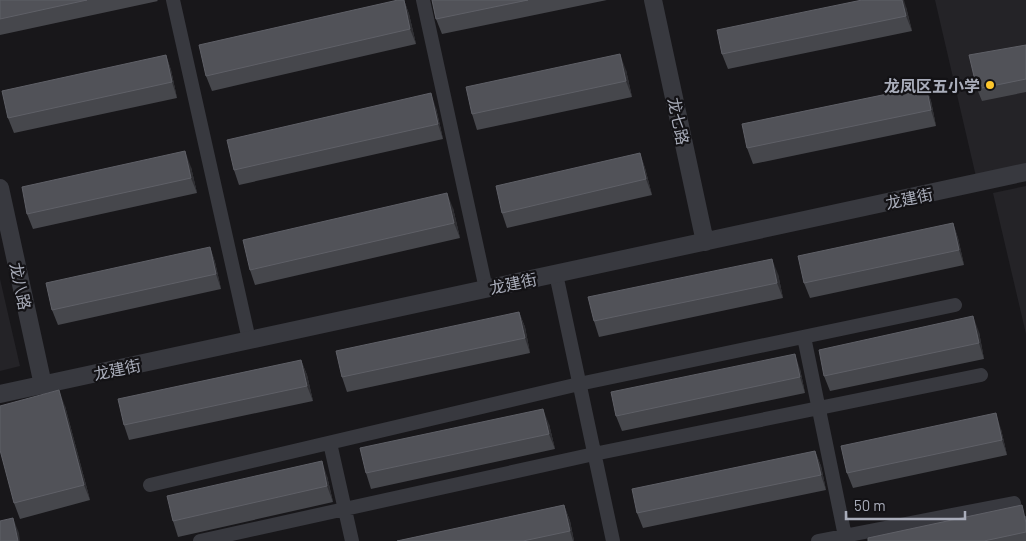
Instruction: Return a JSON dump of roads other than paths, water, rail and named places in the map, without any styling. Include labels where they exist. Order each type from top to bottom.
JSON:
[{"type":"street","points":[[173,0],[249,340]]},
{"type":"street","points":[[423,0],[486,289]]},
{"type":"street","name":"龙七路","points":[[653,0],[705,242]]},
{"type":"street","name":"龙建街","points":[[0,394],[1026,172]]},
{"type":"street","name":"龙八路","points":[[0,188],[43,385]]},
{"type":"street","points":[[556,274],[613,541]]},
{"type":"street","points":[[150,485],[579,384],[955,305]]},
{"type":"street","points":[[804,337],[845,538]]},
{"type":"street","points":[[200,541],[594,454],[981,375]]},
{"type":"street","points":[[330,443],[352,541]]},
{"type":"street","points":[[818,541],[845,538],[1014,503]]},
{"type":"place","name":"龙凤区五小学","points":[[990,85]]}]
